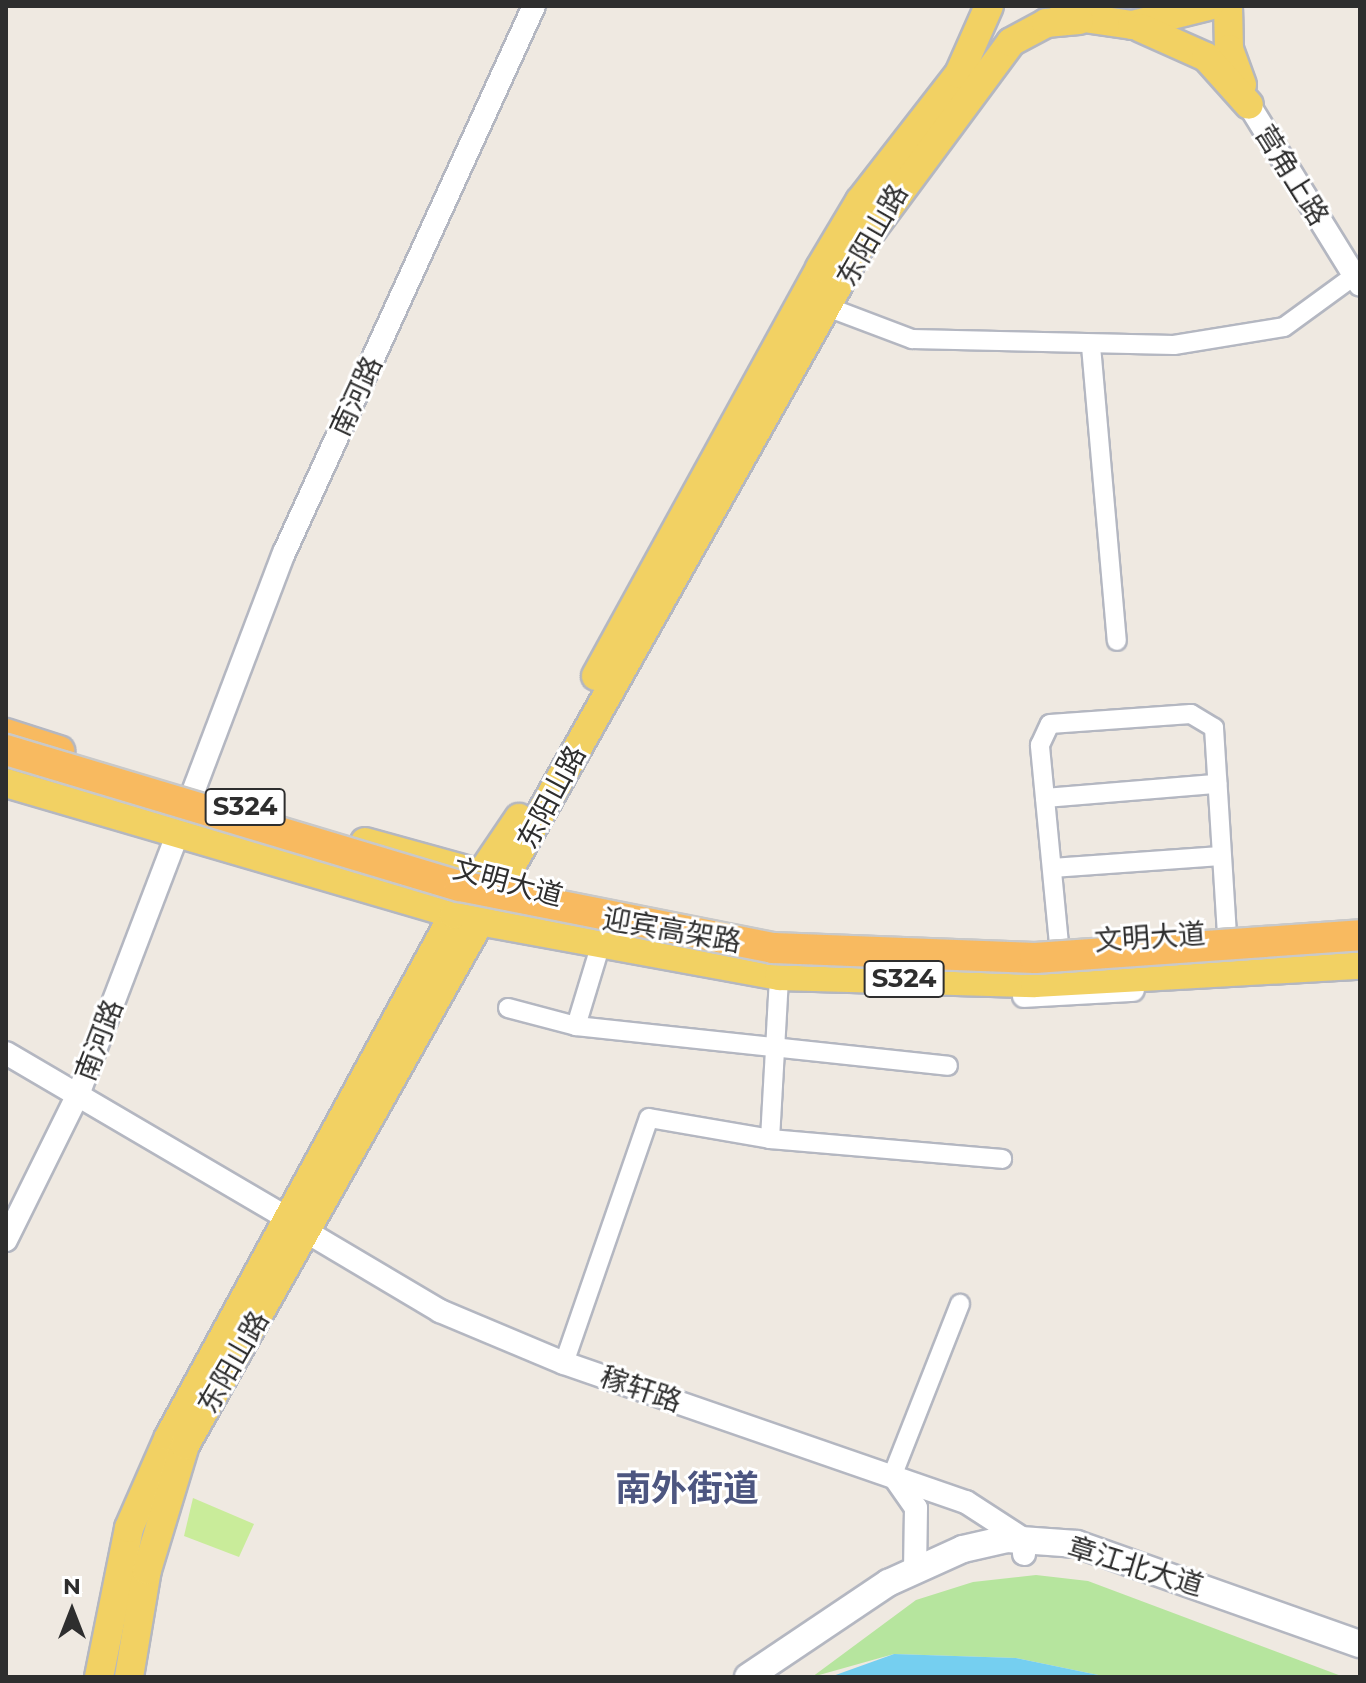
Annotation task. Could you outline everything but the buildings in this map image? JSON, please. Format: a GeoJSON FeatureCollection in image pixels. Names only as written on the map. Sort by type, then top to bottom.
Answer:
{"type":"FeatureCollection","features":[{"type":"Feature","properties":{"kind":"highway"},"geometry":{"type":"LineString","coordinates":[[6,735],[130,774]]}},
{"type":"Feature","properties":{"kind":"highway","name":"迎宾高架路"},"geometry":{"type":"LineString","coordinates":[[6,750],[460,886],[773,948],[1035,958],[1360,935]]}},
{"type":"Feature","properties":{"kind":"highway","name":"迎宾高架路"},"geometry":{"type":"LineString","coordinates":[[6,771],[457,902],[771,965],[1036,971],[1360,951]]}},
{"type":"Feature","properties":{"kind":"main road","name":"东阳山路"},"geometry":{"type":"LineString","coordinates":[[496,879],[820,268],[860,201],[959,74],[989,6]]}},
{"type":"Feature","properties":{"kind":"main road"},"geometry":{"type":"LineString","coordinates":[[1040,6],[1079,20],[1132,25],[1221,8],[1229,49],[1249,105]]}},
{"type":"Feature","properties":{"kind":"main road","name":"东阳山路"},"geometry":{"type":"LineString","coordinates":[[131,1665],[147,1570],[185,1445],[297,1225],[466,918],[496,879],[830,308],[884,209],[971,89],[1028,29],[1079,20]]}},
{"type":"Feature","properties":{"kind":"main road"},"geometry":{"type":"LineString","coordinates":[[1132,25],[1206,57],[1249,105]]}},
{"type":"Feature","properties":{"kind":"main road","name":"文明大道"},"geometry":{"type":"LineString","coordinates":[[130,774],[608,908],[777,937],[1059,944],[1360,922]]}},
{"type":"Feature","properties":{"kind":"main road","name":"文明大道"},"geometry":{"type":"LineString","coordinates":[[6,783],[466,918],[599,951],[779,981],[1035,983],[1360,965]]}},
{"type":"Feature","properties":{"kind":"main road","name":"东阳山路"},"geometry":{"type":"LineString","coordinates":[[101,1663],[129,1528],[169,1437],[297,1225]]}},
{"type":"Feature","properties":{"kind":"main road","name":"章江北大道"},"geometry":{"type":"LineString","coordinates":[[748,1677],[915,1569],[963,1549],[1077,1544],[1158,1569],[1360,1644]]}},
{"type":"Feature","properties":{"kind":"main road","name":"章江北大道"},"geometry":{"type":"LineString","coordinates":[[769,1677],[930,1574],[1024,1546],[1153,1583],[1360,1656]]}},
{"type":"Feature","properties":{"kind":"street","name":"南河路"},"geometry":{"type":"LineString","coordinates":[[193,792],[284,553],[534,6]]}},
{"type":"Feature","properties":{"kind":"street","name":"营角上路"},"geometry":{"type":"LineString","coordinates":[[1249,105],[1357,280]]}},
{"type":"Feature","properties":{"kind":"street"},"geometry":{"type":"LineString","coordinates":[[830,308],[912,339],[1091,346],[1174,345],[1284,327],[1357,280]]}},
{"type":"Feature","properties":{"kind":"street"},"geometry":{"type":"LineString","coordinates":[[1091,346],[1117,641]]}},
{"type":"Feature","properties":{"kind":"street"},"geometry":{"type":"LineString","coordinates":[[1059,944],[1040,745],[1050,724],[1203,716],[1214,728],[1227,932]]}},
{"type":"Feature","properties":{"kind":"street"},"geometry":{"type":"LineString","coordinates":[[1045,798],[1217,784]]}},
{"type":"Feature","properties":{"kind":"street","name":"南河路"},"geometry":{"type":"LineString","coordinates":[[6,1240],[79,1092],[177,835]]}},
{"type":"Feature","properties":{"kind":"street"},"geometry":{"type":"LineString","coordinates":[[1052,868],[1221,856]]}},
{"type":"Feature","properties":{"kind":"street"},"geometry":{"type":"LineString","coordinates":[[576,1026],[599,951]]}},
{"type":"Feature","properties":{"kind":"street"},"geometry":{"type":"LineString","coordinates":[[770,1139],[771,1051],[779,981],[1080,996],[1360,975]]}},
{"type":"Feature","properties":{"kind":"street"},"geometry":{"type":"LineString","coordinates":[[508,1008],[576,1026],[771,1051],[948,1066]]}},
{"type":"Feature","properties":{"kind":"street","name":"稼轩路"},"geometry":{"type":"LineString","coordinates":[[6,1053],[79,1092],[440,1311],[564,1363],[893,1474],[990,1514],[1024,1546]]}},
{"type":"Feature","properties":{"kind":"street"},"geometry":{"type":"LineString","coordinates":[[564,1363],[649,1118],[770,1139],[1002,1159]]}},
{"type":"Feature","properties":{"kind":"street"},"geometry":{"type":"LineString","coordinates":[[915,1569],[916,1508],[893,1474],[960,1304]]}},
{"type":"Feature","properties":{"kind":"green space"},"geometry":{"type":"Polygon","coordinates":[[[193,1498],[254,1524],[239,1557],[184,1536],[193,1498]]]}},
{"type":"Feature","properties":{"kind":"green space"},"geometry":{"type":"Polygon","coordinates":[[[1036,1575],[1088,1581],[1344,1677],[1108,1677],[1016,1658],[894,1654],[812,1677],[916,1600],[973,1582],[1036,1575]]]}},
{"type":"Feature","properties":{"kind":"water"},"geometry":{"type":"Polygon","coordinates":[[[894,1654],[1016,1658],[1108,1677],[830,1677],[894,1654]]]}},
{"type":"Feature","properties":{"kind":"district","name":"南外街道"},"geometry":{"type":"Point","coordinates":[687,1489]}}]}
